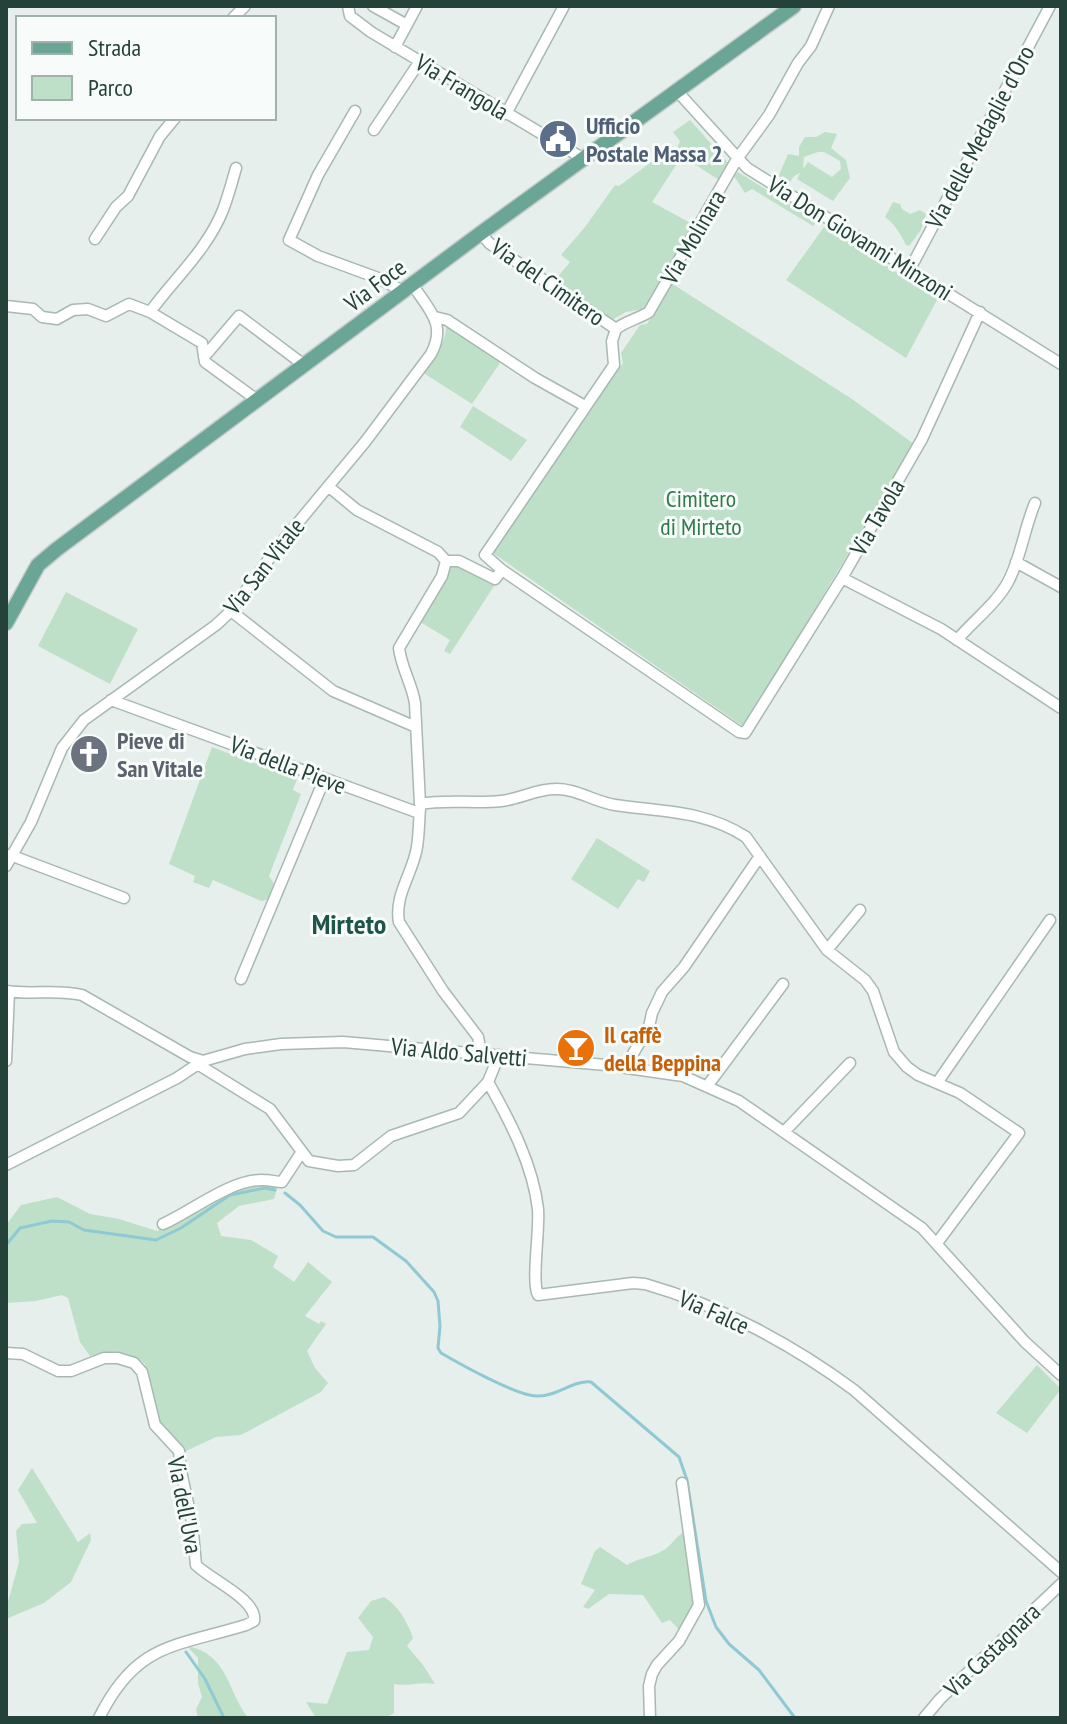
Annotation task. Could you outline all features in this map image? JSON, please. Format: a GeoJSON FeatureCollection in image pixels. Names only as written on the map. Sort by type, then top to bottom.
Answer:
{"type":"FeatureCollection","features":[{"type":"Feature","properties":{"kind":"main road","name":"Via Foce"},"geometry":{"type":"LineString","coordinates":[[6,623],[38,565],[57,549],[481,233],[794,6]]}},
{"type":"Feature","properties":{"kind":"street","name":"Via Frangola"},"geometry":{"type":"LineString","coordinates":[[348,6],[350,16],[356,22],[584,159]]}},
{"type":"Feature","properties":{"kind":"street"},"geometry":{"type":"LineString","coordinates":[[373,6],[407,25]]}},
{"type":"Feature","properties":{"kind":"street"},"geometry":{"type":"LineString","coordinates":[[395,47],[417,6]]}},
{"type":"Feature","properties":{"kind":"street"},"geometry":{"type":"LineString","coordinates":[[506,114],[564,6]]}},
{"type":"Feature","properties":{"kind":"street","name":"Via Molinara"},"geometry":{"type":"LineString","coordinates":[[616,329],[649,312],[737,159],[769,115],[811,46],[829,6]]}},
{"type":"Feature","properties":{"kind":"street","name":"Via delle Medaglie d'Oro"},"geometry":{"type":"LineString","coordinates":[[910,269],[1050,6]]}},
{"type":"Feature","properties":{"kind":"street"},"geometry":{"type":"LineString","coordinates":[[374,130],[420,61]]}},
{"type":"Feature","properties":{"kind":"street","name":"Via Don Giovanni Minzoni"},"geometry":{"type":"LineString","coordinates":[[677,91],[747,168],[1061,364]]}},
{"type":"Feature","properties":{"kind":"street"},"geometry":{"type":"LineString","coordinates":[[355,111],[318,175],[289,240],[318,256],[408,288],[435,317],[447,320],[535,378],[585,406]]}},
{"type":"Feature","properties":{"kind":"street"},"geometry":{"type":"LineString","coordinates":[[95,239],[116,207],[128,196],[160,136],[173,120]]}},
{"type":"Feature","properties":{"kind":"street"},"geometry":{"type":"LineString","coordinates":[[150,312],[209,236],[223,211],[236,168]]}},
{"type":"Feature","properties":{"kind":"street","name":"Via del Cimitero"},"geometry":{"type":"LineString","coordinates":[[481,233],[489,243],[616,329]]}},
{"type":"Feature","properties":{"kind":"street"},"geometry":{"type":"LineString","coordinates":[[6,306],[33,309],[42,317],[57,319],[73,310],[88,309],[106,316],[129,304],[150,312],[202,343],[205,362],[257,400]]}},
{"type":"Feature","properties":{"kind":"street","name":"Via Tavola"},"geometry":{"type":"LineString","coordinates":[[980,312],[922,439],[842,578],[957,640],[1061,708]]}},
{"type":"Feature","properties":{"kind":"street"},"geometry":{"type":"LineString","coordinates":[[204,357],[239,316],[304,365]]}},
{"type":"Feature","properties":{"kind":"street","name":"Via San Vitale"},"geometry":{"type":"LineString","coordinates":[[8,860],[31,822],[62,748],[84,720],[231,611],[431,354],[439,339],[435,317]]}},
{"type":"Feature","properties":{"kind":"street"},"geometry":{"type":"LineString","coordinates":[[616,329],[612,341],[614,365],[486,550],[488,560],[739,732],[745,733],[842,578]]}},
{"type":"Feature","properties":{"kind":"street"},"geometry":{"type":"LineString","coordinates":[[329,487],[357,510],[438,552],[446,561],[459,561],[495,579],[502,570]]}},
{"type":"Feature","properties":{"kind":"street"},"geometry":{"type":"LineString","coordinates":[[957,640],[1007,585],[1035,503]]}},
{"type":"Feature","properties":{"kind":"street"},"geometry":{"type":"LineString","coordinates":[[446,561],[442,576],[399,648],[413,688],[420,809],[417,848],[397,911],[399,922],[443,991],[478,1037],[481,1053]]}},
{"type":"Feature","properties":{"kind":"street"},"geometry":{"type":"LineString","coordinates":[[1016,562],[1061,587]]}},
{"type":"Feature","properties":{"kind":"street"},"geometry":{"type":"LineString","coordinates":[[231,611],[333,691],[416,727]]}},
{"type":"Feature","properties":{"kind":"street","name":"Via della Pieve"},"geometry":{"type":"LineString","coordinates":[[111,700],[324,780],[420,809]]}},
{"type":"Feature","properties":{"kind":"street"},"geometry":{"type":"LineString","coordinates":[[241,979],[324,780]]}},
{"type":"Feature","properties":{"kind":"street"},"geometry":{"type":"LineString","coordinates":[[420,809],[441,801],[491,802],[564,789],[614,805],[679,811],[731,827],[753,843],[827,950],[865,980],[873,991],[894,1052],[918,1075],[960,1093],[1019,1133],[937,1243]]}},
{"type":"Feature","properties":{"kind":"street"},"geometry":{"type":"LineString","coordinates":[[625,1067],[649,1027],[662,992],[684,967],[760,856]]}},
{"type":"Feature","properties":{"kind":"street"},"geometry":{"type":"LineString","coordinates":[[8,860],[124,898]]}},
{"type":"Feature","properties":{"kind":"street"},"geometry":{"type":"LineString","coordinates":[[827,950],[860,910]]}},
{"type":"Feature","properties":{"kind":"street"},"geometry":{"type":"LineString","coordinates":[[937,1083],[1050,920]]}},
{"type":"Feature","properties":{"kind":"street"},"geometry":{"type":"LineString","coordinates":[[708,1085],[783,984]]}},
{"type":"Feature","properties":{"kind":"street"},"geometry":{"type":"LineString","coordinates":[[6,1061],[8,992],[64,991],[82,995],[201,1063],[270,1109],[309,1161],[338,1166],[354,1165],[391,1136],[459,1113],[488,1082],[499,1055]]}},
{"type":"Feature","properties":{"kind":"street","name":"Via Aldo Salvetti"},"geometry":{"type":"LineString","coordinates":[[6,1165],[201,1063],[245,1049],[316,1042],[481,1053],[683,1076],[739,1101],[893,1206],[937,1243],[1034,1352],[1061,1375]]}},
{"type":"Feature","properties":{"kind":"street"},"geometry":{"type":"LineString","coordinates":[[784,1132],[850,1063]]}},
{"type":"Feature","properties":{"kind":"street","name":"Via Falce"},"geometry":{"type":"LineString","coordinates":[[488,1082],[512,1127],[532,1181],[539,1232],[535,1281],[538,1295],[645,1284],[735,1319],[807,1359],[854,1390],[1061,1572]]}},
{"type":"Feature","properties":{"kind":"street"},"geometry":{"type":"LineString","coordinates":[[163,1224],[215,1194],[249,1182],[282,1182],[301,1153]]}},
{"type":"Feature","properties":{"kind":"street","name":"Via dell'Uva"},"geometry":{"type":"LineString","coordinates":[[6,1353],[23,1354],[58,1371],[71,1371],[104,1358],[134,1363],[142,1372],[155,1425],[179,1451],[196,1565],[240,1597],[255,1614],[254,1621],[246,1625],[188,1639],[165,1647],[142,1661],[124,1677],[99,1718]]}},
{"type":"Feature","properties":{"kind":"street"},"geometry":{"type":"LineString","coordinates":[[650,1718],[649,1686],[652,1674],[679,1641],[699,1605],[682,1483]]}},
{"type":"Feature","properties":{"kind":"street","name":"Via Castagnara"},"geometry":{"type":"LineString","coordinates":[[924,1718],[1061,1584]]}},
{"type":"Feature","properties":{"kind":"green space"},"geometry":{"type":"Polygon","coordinates":[[[690,120],[730,165],[722,182],[682,156],[652,202],[696,226],[648,308],[626,312],[610,321],[556,279],[570,262],[561,255],[615,185],[619,186],[658,157],[672,160],[680,141],[673,132],[690,120]]]}},
{"type":"Feature","properties":{"kind":"green space"},"geometry":{"type":"Polygon","coordinates":[[[825,132],[837,134],[831,148],[846,160],[850,178],[833,201],[797,179],[800,173],[789,183],[781,180],[779,175],[788,154],[799,156],[799,147],[805,137],[816,137],[825,132]],[[824,152],[804,157],[803,169],[808,162],[832,177],[841,169],[840,161],[824,152]]]}},
{"type":"Feature","properties":{"kind":"green space"},"geometry":{"type":"Polygon","coordinates":[[[738,172],[817,221],[813,226],[752,189],[745,193],[734,176],[738,172]]]}},
{"type":"Feature","properties":{"kind":"green space"},"geometry":{"type":"Polygon","coordinates":[[[893,202],[900,204],[910,214],[920,210],[926,214],[921,230],[909,246],[885,217],[893,202]]]}},
{"type":"Feature","properties":{"kind":"green space"},"geometry":{"type":"Polygon","coordinates":[[[824,227],[938,298],[906,358],[786,280],[824,227]]]}},
{"type":"Feature","properties":{"kind":"green space","name":"Cimitero di Mirteto"},"geometry":{"type":"Polygon","coordinates":[[[671,283],[852,399],[914,444],[744,727],[493,553],[623,363],[621,353],[640,325],[647,324],[671,283]]]}},
{"type":"Feature","properties":{"kind":"green space"},"geometry":{"type":"Polygon","coordinates":[[[446,324],[502,360],[472,404],[422,372],[442,344],[446,324]]]}},
{"type":"Feature","properties":{"kind":"green space"},"geometry":{"type":"Polygon","coordinates":[[[473,406],[527,440],[511,461],[460,427],[473,406]]]}},
{"type":"Feature","properties":{"kind":"green space"},"geometry":{"type":"Polygon","coordinates":[[[457,564],[496,583],[450,654],[444,651],[450,640],[417,620],[448,569],[457,564]]]}},
{"type":"Feature","properties":{"kind":"green space"},"geometry":{"type":"Polygon","coordinates":[[[66,592],[138,629],[110,684],[38,646],[66,592]]]}},
{"type":"Feature","properties":{"kind":"green space"},"geometry":{"type":"Polygon","coordinates":[[[212,747],[297,779],[293,790],[301,794],[269,876],[275,885],[267,900],[261,901],[213,880],[209,888],[193,882],[195,876],[169,864],[212,747]]]}},
{"type":"Feature","properties":{"kind":"green space"},"geometry":{"type":"Polygon","coordinates":[[[597,838],[650,871],[644,882],[638,879],[618,909],[571,879],[597,838]]]}},
{"type":"Feature","properties":{"kind":"green space"},"geometry":{"type":"Polygon","coordinates":[[[248,1184],[278,1185],[274,1199],[239,1206],[217,1223],[221,1236],[251,1240],[278,1256],[273,1267],[294,1282],[308,1262],[332,1282],[305,1316],[319,1324],[321,1321],[326,1324],[307,1351],[315,1368],[328,1383],[321,1392],[241,1435],[216,1437],[184,1452],[161,1426],[145,1364],[119,1353],[90,1356],[80,1342],[68,1298],[62,1295],[6,1303],[6,1225],[21,1205],[57,1197],[90,1214],[157,1231],[223,1194],[248,1184]]]}},
{"type":"Feature","properties":{"kind":"green space"},"geometry":{"type":"Polygon","coordinates":[[[1037,1365],[1061,1389],[1027,1433],[996,1413],[1037,1365]]]}},
{"type":"Feature","properties":{"kind":"green space"},"geometry":{"type":"Polygon","coordinates":[[[32,1468],[78,1542],[90,1533],[91,1540],[71,1582],[44,1603],[6,1619],[19,1562],[16,1531],[22,1524],[37,1523],[18,1490],[32,1468]]]}},
{"type":"Feature","properties":{"kind":"green space"},"geometry":{"type":"Polygon","coordinates":[[[684,1532],[695,1606],[681,1632],[670,1620],[662,1623],[643,1595],[609,1594],[588,1609],[583,1607],[595,1590],[581,1584],[595,1551],[600,1547],[627,1565],[664,1550],[684,1532]]]}},
{"type":"Feature","properties":{"kind":"green space"},"geometry":{"type":"Polygon","coordinates":[[[384,1597],[405,1621],[413,1638],[407,1646],[435,1684],[394,1684],[394,1713],[389,1716],[316,1718],[306,1702],[327,1704],[347,1652],[369,1650],[373,1637],[358,1618],[371,1601],[384,1597]]]}},
{"type":"Feature","properties":{"kind":"green space"},"geometry":{"type":"Polygon","coordinates":[[[187,1646],[211,1656],[219,1664],[248,1718],[198,1718],[196,1709],[202,1697],[198,1683],[198,1658],[187,1646]]]}},
{"type":"Feature","properties":{"kind":"waterway"},"geometry":{"type":"LineString","coordinates":[[6,1245],[20,1228],[52,1221],[69,1222],[84,1230],[156,1240],[181,1228],[230,1195],[265,1188],[275,1190]]}},
{"type":"Feature","properties":{"kind":"waterway"},"geometry":{"type":"LineString","coordinates":[[285,1193],[323,1231],[336,1237],[373,1237],[406,1261],[434,1292],[438,1301],[438,1348],[441,1353],[489,1379],[528,1395],[544,1396],[578,1383],[591,1382],[679,1457],[687,1480],[706,1601],[716,1627],[729,1644],[759,1670],[795,1718]]}},
{"type":"Feature","properties":{"kind":"waterway"},"geometry":{"type":"LineString","coordinates":[[186,1652],[205,1679],[224,1718]]}},
{"type":"Feature","properties":{"kind":"place","name":"Ufficio Postale Massa 2"},"geometry":{"type":"Point","coordinates":[558,139]}},
{"type":"Feature","properties":{"kind":"place","name":"Pieve di San Vitale"},"geometry":{"type":"Point","coordinates":[89,754]}},
{"type":"Feature","properties":{"kind":"place","name":"Il caffè della Beppina"},"geometry":{"type":"Point","coordinates":[576,1048]}},
{"type":"Feature","properties":{"kind":"district","name":"Mirteto"},"geometry":{"type":"Point","coordinates":[349,923]}}]}
